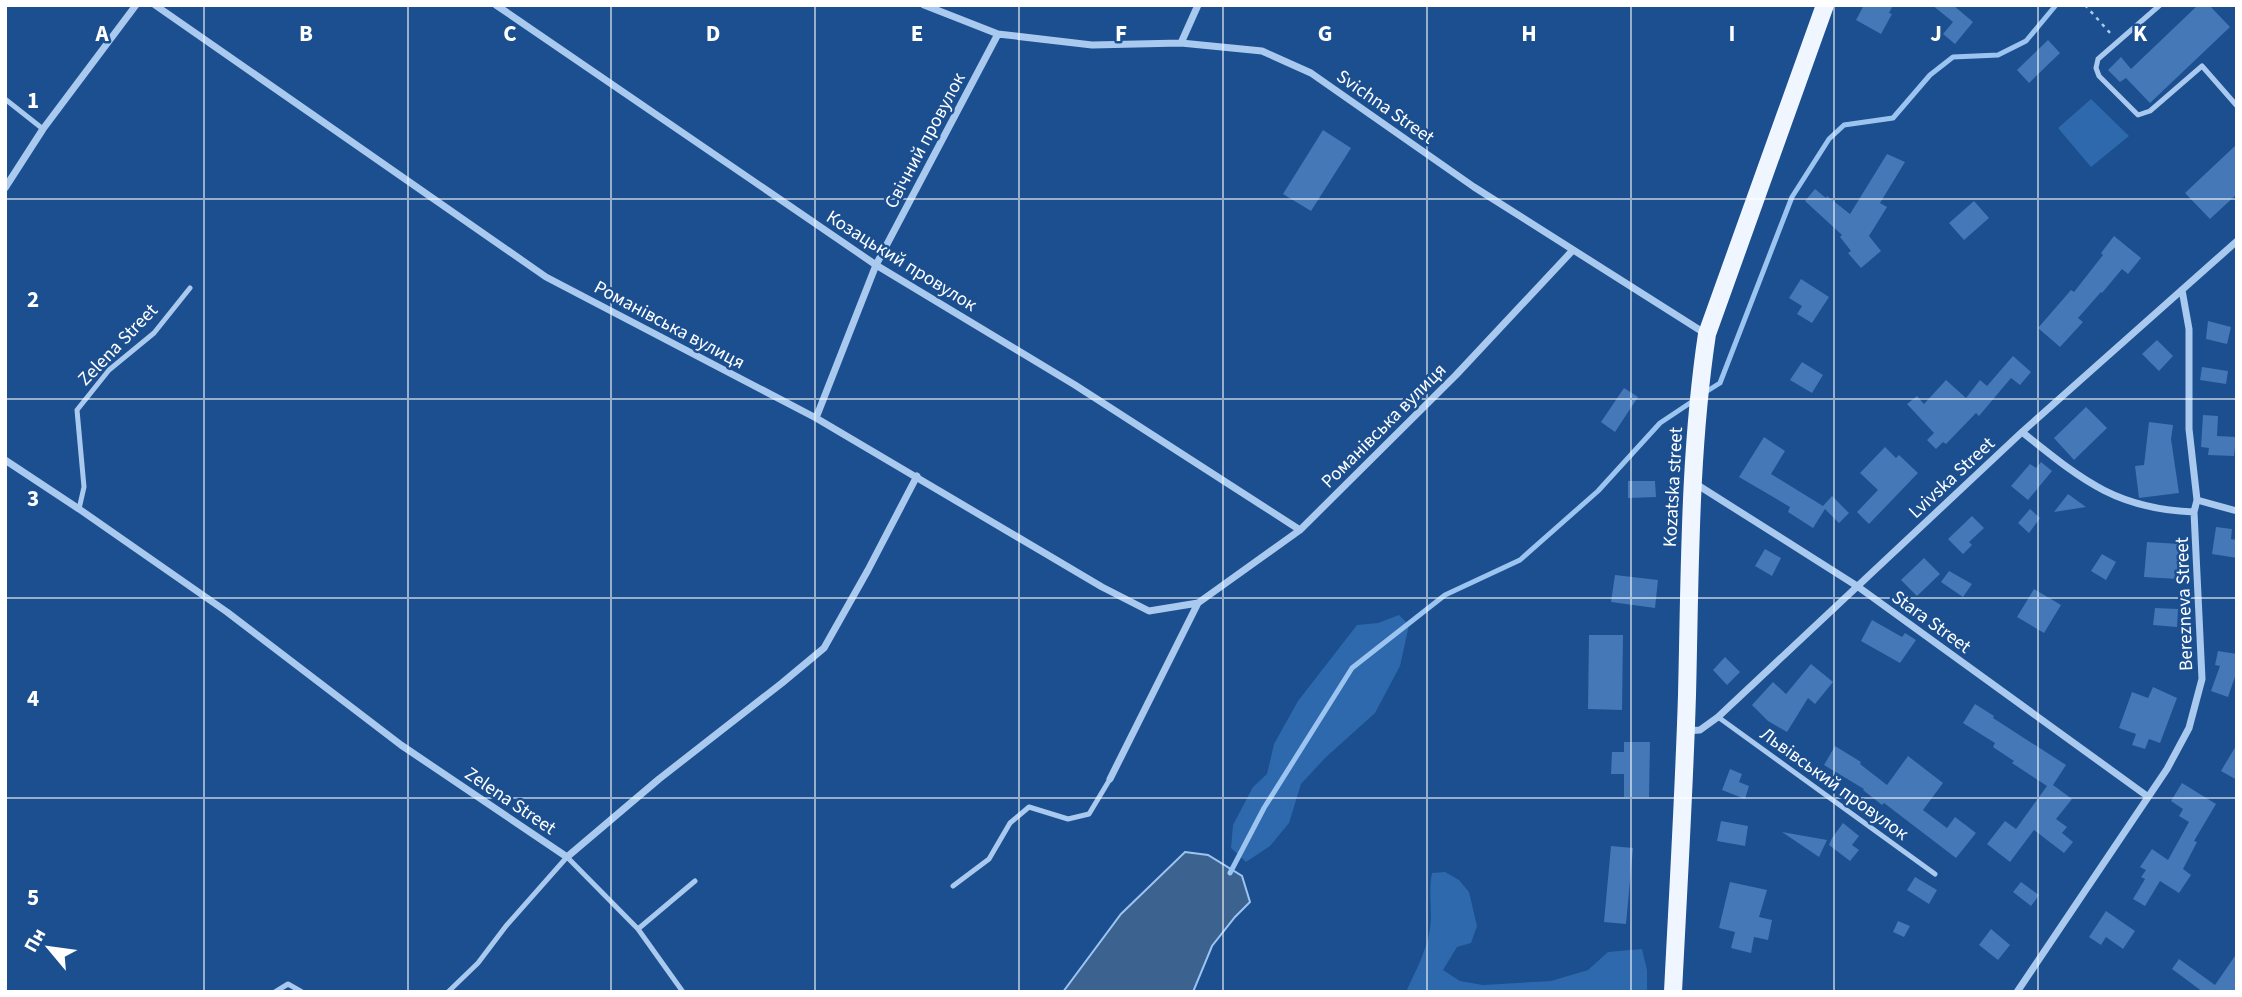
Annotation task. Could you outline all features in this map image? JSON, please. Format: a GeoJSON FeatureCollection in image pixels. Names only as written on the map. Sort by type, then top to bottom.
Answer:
{"type":"FeatureCollection","features":[{"type":"Feature","properties":{"kind":"main road","name":"Kozatska street"},"geometry":{"type":"LineString","coordinates":[[1672,992],[1686,731],[1692,482],[1698,391],[1707,334],[1821,7]]}},
{"type":"Feature","properties":{"kind":"street"},"geometry":{"type":"LineString","coordinates":[[5,188],[43,129],[136,5]]}},
{"type":"Feature","properties":{"kind":"street","name":"Романівська вулиця"},"geometry":{"type":"LineString","coordinates":[[155,5],[546,277],[816,418],[1102,587],[1149,611],[1198,603],[1300,530],[1456,375],[1573,250]]}},
{"type":"Feature","properties":{"kind":"street","name":"Козацький провулок"},"geometry":{"type":"LineString","coordinates":[[496,5],[876,265],[1075,385],[1300,530]]}},
{"type":"Feature","properties":{"kind":"street","name":"Svichna Street"},"geometry":{"type":"LineString","coordinates":[[924,5],[998,34],[1092,45],[1181,43],[1262,51],[1311,73],[1474,187],[1707,334]]}},
{"type":"Feature","properties":{"kind":"street"},"geometry":{"type":"LineString","coordinates":[[1181,43],[1198,5]]}},
{"type":"Feature","properties":{"kind":"street","name":"Свічний провулок"},"geometry":{"type":"LineString","coordinates":[[816,418],[876,265],[998,34]]}},
{"type":"Feature","properties":{"kind":"street","name":"Lvivska Street"},"geometry":{"type":"LineString","coordinates":[[1686,731],[1700,730],[1718,717],[2022,432],[2237,241]]}},
{"type":"Feature","properties":{"kind":"street","name":"Berezneva Street"},"geometry":{"type":"LineString","coordinates":[[2017,992],[2167,769],[2189,728],[2202,679],[2194,512],[2197,500],[2189,429],[2189,329],[2182,290]]}},
{"type":"Feature","properties":{"kind":"street"},"geometry":{"type":"LineString","coordinates":[[2022,432],[2073,472],[2115,497],[2145,506],[2194,512]]}},
{"type":"Feature","properties":{"kind":"street","name":"Zelena Street"},"geometry":{"type":"LineString","coordinates":[[5,460],[227,612],[401,745],[567,857],[659,779],[824,648],[917,476]]}},
{"type":"Feature","properties":{"kind":"street","name":"Stara Street"},"geometry":{"type":"LineString","coordinates":[[1692,482],[1857,586],[2147,796]]}},
{"type":"Feature","properties":{"kind":"street"},"geometry":{"type":"LineString","coordinates":[[2197,500],[2237,511]]}},
{"type":"Feature","properties":{"kind":"street","name":"Романівська вулиця"},"geometry":{"type":"LineString","coordinates":[[1110,779],[1198,603]]}},
{"type":"Feature","properties":{"kind":"lane"},"geometry":{"type":"LineString","coordinates":[[2160,5],[2098,59],[2096,68],[2099,76],[2138,115],[2150,111],[2202,66],[2237,106]]}},
{"type":"Feature","properties":{"kind":"lane"},"geometry":{"type":"LineString","coordinates":[[5,99],[43,129]]}},
{"type":"Feature","properties":{"kind":"lane","name":"Zelena Street"},"geometry":{"type":"LineString","coordinates":[[79,509],[84,487],[76,410],[109,370],[154,334],[190,288]]}},
{"type":"Feature","properties":{"kind":"lane","name":"Львівський провулок"},"geometry":{"type":"LineString","coordinates":[[1718,717],[1935,874]]}},
{"type":"Feature","properties":{"kind":"lane"},"geometry":{"type":"LineString","coordinates":[[953,886],[989,859],[1010,823],[1029,807],[1068,819],[1089,814],[1110,779]]}},
{"type":"Feature","properties":{"kind":"lane"},"geometry":{"type":"LineString","coordinates":[[448,992],[478,963],[506,926],[567,857],[638,929],[683,992]]}},
{"type":"Feature","properties":{"kind":"lane"},"geometry":{"type":"LineString","coordinates":[[638,929],[695,881]]}},
{"type":"Feature","properties":{"kind":"lane"},"geometry":{"type":"LineString","coordinates":[[275,992],[288,984],[302,992]]}},
{"type":"Feature","properties":{"kind":"path"},"geometry":{"type":"LineString","coordinates":[[2085,5],[2119,42]]}},
{"type":"Feature","properties":{"kind":"shaded area"},"geometry":{"type":"Polygon","coordinates":[[[2091,99],[2129,136],[2091,167],[2058,128],[2091,99]]]}},
{"type":"Feature","properties":{"kind":"shaded area"},"geometry":{"type":"Polygon","coordinates":[[[1399,615],[1409,625],[1400,666],[1375,713],[1325,758],[1301,784],[1289,823],[1270,846],[1246,862],[1231,848],[1233,825],[1253,787],[1267,774],[1274,744],[1298,701],[1357,625],[1378,623],[1399,615]]]}},
{"type":"Feature","properties":{"kind":"shaded area"},"geometry":{"type":"Polygon","coordinates":[[[1185,852],[1208,855],[1242,876],[1250,902],[1212,946],[1193,992],[1063,992],[1121,914],[1185,852]]]}},
{"type":"Feature","properties":{"kind":"shaded area"},"geometry":{"type":"Polygon","coordinates":[[[1445,872],[1459,880],[1469,892],[1477,926],[1471,943],[1457,947],[1443,970],[1460,981],[1483,985],[1551,981],[1588,970],[1608,952],[1642,949],[1647,970],[1647,992],[1406,992],[1428,938],[1432,873],[1445,872]]]}},
{"type":"Feature","properties":{"kind":"building"},"geometry":{"type":"Polygon","coordinates":[[[1864,5],[1893,5],[1889,13],[1892,14],[1881,34],[1856,20],[1864,5]]]}},
{"type":"Feature","properties":{"kind":"building"},"geometry":{"type":"Polygon","coordinates":[[[1932,5],[1953,5],[1973,22],[1955,44],[1943,34],[1953,22],[1932,5]]]}},
{"type":"Feature","properties":{"kind":"building"},"geometry":{"type":"Polygon","coordinates":[[[2198,5],[2209,5],[2230,27],[2150,103],[2126,78],[2120,82],[2108,70],[2121,57],[2131,69],[2198,5]]]}},
{"type":"Feature","properties":{"kind":"building"},"geometry":{"type":"Polygon","coordinates":[[[2048,40],[2060,53],[2029,83],[2017,70],[2048,40]]]}},
{"type":"Feature","properties":{"kind":"building"},"geometry":{"type":"Polygon","coordinates":[[[1323,130],[1351,148],[1311,211],[1283,194],[1323,130]]]}},
{"type":"Feature","properties":{"kind":"building"},"geometry":{"type":"Polygon","coordinates":[[[2237,144],[2237,194],[2210,219],[2185,193],[2237,144]]]}},
{"type":"Feature","properties":{"kind":"building"},"geometry":{"type":"Polygon","coordinates":[[[1887,154],[1905,162],[1880,203],[1887,207],[1869,236],[1881,251],[1861,268],[1848,253],[1851,251],[1840,237],[1842,235],[1805,201],[1815,189],[1850,214],[1887,154]]]}},
{"type":"Feature","properties":{"kind":"building"},"geometry":{"type":"Polygon","coordinates":[[[1974,201],[1989,218],[1964,240],[1949,223],[1974,201]]]}},
{"type":"Feature","properties":{"kind":"building"},"geometry":{"type":"Polygon","coordinates":[[[2114,236],[2141,258],[2128,274],[2122,269],[2101,292],[2078,318],[2083,322],[2060,347],[2038,328],[2071,290],[2074,292],[2114,236]]]}},
{"type":"Feature","properties":{"kind":"building"},"geometry":{"type":"Polygon","coordinates":[[[1801,279],[1829,297],[1812,323],[1797,314],[1802,306],[1789,298],[1801,279]]]}},
{"type":"Feature","properties":{"kind":"building"},"geometry":{"type":"Polygon","coordinates":[[[2208,321],[2231,327],[2227,344],[2206,339],[2208,321]]]}},
{"type":"Feature","properties":{"kind":"building"},"geometry":{"type":"Polygon","coordinates":[[[2157,340],[2173,356],[2159,371],[2142,354],[2157,340]]]}},
{"type":"Feature","properties":{"kind":"building"},"geometry":{"type":"Polygon","coordinates":[[[2013,356],[2031,372],[2020,385],[2011,378],[1979,416],[1976,413],[1946,444],[1943,442],[1936,449],[1927,440],[1934,433],[1907,404],[1917,396],[1924,404],[1946,380],[1966,398],[1980,380],[1987,386],[2013,356]]]}},
{"type":"Feature","properties":{"kind":"building"},"geometry":{"type":"Polygon","coordinates":[[[1802,362],[1823,375],[1812,393],[1790,380],[1802,362]]]}},
{"type":"Feature","properties":{"kind":"building"},"geometry":{"type":"Polygon","coordinates":[[[2202,367],[2228,371],[2226,384],[2200,380],[2202,367]]]}},
{"type":"Feature","properties":{"kind":"building"},"geometry":{"type":"Polygon","coordinates":[[[1624,388],[1638,397],[1615,432],[1601,422],[1624,388]]]}},
{"type":"Feature","properties":{"kind":"building"},"geometry":{"type":"Polygon","coordinates":[[[2086,407],[2107,428],[2074,460],[2054,438],[2086,407]]]}},
{"type":"Feature","properties":{"kind":"building"},"geometry":{"type":"Polygon","coordinates":[[[2203,415],[2218,416],[2217,436],[2236,437],[2234,456],[2208,455],[2209,448],[2201,447],[2203,415]]]}},
{"type":"Feature","properties":{"kind":"building"},"geometry":{"type":"Polygon","coordinates":[[[2149,422],[2173,425],[2171,439],[2179,493],[2139,498],[2135,466],[2144,465],[2149,422]]]}},
{"type":"Feature","properties":{"kind":"building"},"geometry":{"type":"Polygon","coordinates":[[[1764,437],[1785,451],[1771,474],[1823,506],[1832,496],[1849,513],[1839,523],[1825,509],[1813,528],[1788,512],[1790,507],[1739,477],[1764,437]]]}},
{"type":"Feature","properties":{"kind":"building"},"geometry":{"type":"Polygon","coordinates":[[[1885,447],[1896,458],[1899,455],[1918,473],[1869,524],[1857,512],[1878,490],[1860,473],[1885,447]]]}},
{"type":"Feature","properties":{"kind":"building"},"geometry":{"type":"Polygon","coordinates":[[[2041,462],[2052,471],[2028,500],[2011,486],[2030,464],[2036,468],[2041,462]]]}},
{"type":"Feature","properties":{"kind":"building"},"geometry":{"type":"Polygon","coordinates":[[[1628,481],[1655,481],[1656,497],[1628,498],[1628,481]]]}},
{"type":"Feature","properties":{"kind":"building"},"geometry":{"type":"Polygon","coordinates":[[[2068,494],[2086,507],[2054,512],[2068,494]]]}},
{"type":"Feature","properties":{"kind":"building"},"geometry":{"type":"Polygon","coordinates":[[[2030,509],[2040,518],[2029,533],[2018,523],[2030,509]]]}},
{"type":"Feature","properties":{"kind":"building"},"geometry":{"type":"Polygon","coordinates":[[[1972,516],[1984,528],[1969,542],[1972,545],[1963,554],[1948,539],[1972,516]]]}},
{"type":"Feature","properties":{"kind":"building"},"geometry":{"type":"Polygon","coordinates":[[[2216,527],[2232,529],[2231,539],[2237,540],[2237,558],[2212,554],[2216,527]]]}},
{"type":"Feature","properties":{"kind":"building"},"geometry":{"type":"Polygon","coordinates":[[[2147,542],[2180,544],[2178,579],[2144,577],[2147,542]]]}},
{"type":"Feature","properties":{"kind":"building"},"geometry":{"type":"Polygon","coordinates":[[[1765,549],[1781,558],[1772,576],[1755,566],[1765,549]]]}},
{"type":"Feature","properties":{"kind":"building"},"geometry":{"type":"Polygon","coordinates":[[[2102,554],[2116,562],[2106,580],[2091,571],[2102,554]]]}},
{"type":"Feature","properties":{"kind":"building"},"geometry":{"type":"Polygon","coordinates":[[[1924,558],[1940,574],[1917,596],[1901,580],[1924,558]]]}},
{"type":"Feature","properties":{"kind":"building"},"geometry":{"type":"Polygon","coordinates":[[[1949,571],[1972,584],[1963,597],[1941,582],[1949,571]]]}},
{"type":"Feature","properties":{"kind":"building"},"geometry":{"type":"Polygon","coordinates":[[[1615,575],[1658,580],[1655,608],[1611,602],[1615,575]]]}},
{"type":"Feature","properties":{"kind":"building"},"geometry":{"type":"Polygon","coordinates":[[[2034,589],[2061,605],[2044,633],[2017,617],[2034,589]]]}},
{"type":"Feature","properties":{"kind":"building"},"geometry":{"type":"Polygon","coordinates":[[[2155,608],[2178,609],[2177,627],[2153,625],[2155,608]]]}},
{"type":"Feature","properties":{"kind":"building"},"geometry":{"type":"Polygon","coordinates":[[[1872,620],[1902,637],[1905,633],[1916,640],[1900,663],[1861,641],[1872,620]]]}},
{"type":"Feature","properties":{"kind":"building"},"geometry":{"type":"Polygon","coordinates":[[[1589,635],[1623,635],[1622,710],[1588,709],[1589,635]]]}},
{"type":"Feature","properties":{"kind":"building"},"geometry":{"type":"Polygon","coordinates":[[[2218,651],[2237,654],[2237,671],[2228,697],[2211,691],[2220,666],[2215,665],[2218,651]]]}},
{"type":"Feature","properties":{"kind":"building"},"geometry":{"type":"Polygon","coordinates":[[[1725,657],[1740,672],[1727,685],[1713,670],[1725,657]]]}},
{"type":"Feature","properties":{"kind":"building"},"geometry":{"type":"Polygon","coordinates":[[[1811,664],[1833,682],[1815,704],[1808,698],[1787,732],[1768,721],[1752,705],[1773,682],[1786,694],[1811,664]]]}},
{"type":"Feature","properties":{"kind":"building"},"geometry":{"type":"Polygon","coordinates":[[[2153,687],[2177,698],[2160,743],[2149,739],[2145,749],[2132,745],[2136,734],[2119,728],[2132,692],[2148,698],[2153,687]]]}},
{"type":"Feature","properties":{"kind":"building"},"geometry":{"type":"Polygon","coordinates":[[[1975,704],[2066,765],[2053,785],[2072,799],[2056,819],[2067,827],[2062,833],[2073,842],[2064,853],[2034,830],[2010,862],[1987,844],[2005,821],[2016,829],[2047,786],[2012,763],[2014,761],[1993,747],[1995,743],[1963,723],[1975,704]]]}},
{"type":"Feature","properties":{"kind":"building"},"geometry":{"type":"Polygon","coordinates":[[[1624,742],[1650,742],[1649,797],[1624,797],[1624,774],[1611,774],[1612,752],[1624,752],[1624,742]]]}},
{"type":"Feature","properties":{"kind":"building"},"geometry":{"type":"Polygon","coordinates":[[[2237,744],[2237,780],[2221,771],[2237,744]]]}},
{"type":"Feature","properties":{"kind":"building"},"geometry":{"type":"Polygon","coordinates":[[[1835,746],[1861,762],[1860,764],[1887,785],[1908,756],[1943,783],[1923,810],[1947,828],[1955,817],[1976,833],[1956,858],[1884,803],[1882,805],[1864,789],[1824,765],[1835,746]]]}},
{"type":"Feature","properties":{"kind":"building"},"geometry":{"type":"Polygon","coordinates":[[[1730,769],[1742,774],[1739,782],[1749,786],[1745,799],[1722,790],[1730,769]]]}},
{"type":"Feature","properties":{"kind":"building"},"geometry":{"type":"Polygon","coordinates":[[[2182,783],[2216,804],[2194,841],[2197,842],[2183,869],[2191,875],[2179,893],[2160,881],[2145,906],[2133,899],[2145,879],[2141,877],[2146,870],[2140,867],[2152,849],[2168,860],[2189,822],[2179,816],[2183,809],[2171,801],[2182,783]]]}},
{"type":"Feature","properties":{"kind":"building"},"geometry":{"type":"Polygon","coordinates":[[[1721,821],[1748,826],[1745,846],[1717,841],[1721,821]]]}},
{"type":"Feature","properties":{"kind":"building"},"geometry":{"type":"Polygon","coordinates":[[[1843,823],[1859,836],[1852,845],[1859,850],[1850,861],[1829,845],[1843,823]]]}},
{"type":"Feature","properties":{"kind":"building"},"geometry":{"type":"Polygon","coordinates":[[[1782,832],[1827,840],[1819,857],[1782,832]]]}},
{"type":"Feature","properties":{"kind":"building"},"geometry":{"type":"Polygon","coordinates":[[[1611,846],[1633,848],[1626,924],[1604,922],[1611,846]]]}},
{"type":"Feature","properties":{"kind":"building"},"geometry":{"type":"Polygon","coordinates":[[[1915,877],[1937,890],[1929,904],[1907,890],[1915,877]]]}},
{"type":"Feature","properties":{"kind":"building"},"geometry":{"type":"Polygon","coordinates":[[[1730,882],[1767,890],[1759,917],[1772,920],[1768,940],[1754,937],[1751,953],[1731,948],[1735,932],[1719,928],[1730,882]]]}},
{"type":"Feature","properties":{"kind":"building"},"geometry":{"type":"Polygon","coordinates":[[[2021,882],[2039,895],[2031,906],[2013,892],[2021,882]]]}},
{"type":"Feature","properties":{"kind":"building"},"geometry":{"type":"Polygon","coordinates":[[[2106,911],[2135,931],[2123,949],[2106,937],[2101,945],[2089,937],[2106,911]]]}},
{"type":"Feature","properties":{"kind":"building"},"geometry":{"type":"Polygon","coordinates":[[[1898,921],[1910,926],[1904,937],[1893,932],[1898,921]]]}},
{"type":"Feature","properties":{"kind":"building"},"geometry":{"type":"Polygon","coordinates":[[[1991,929],[2010,945],[1998,960],[1979,945],[1991,929]]]}},
{"type":"Feature","properties":{"kind":"building"},"geometry":{"type":"Polygon","coordinates":[[[2237,953],[2237,992],[2203,992],[2172,969],[2179,959],[2215,985],[2237,953]]]}},
{"type":"Feature","properties":{"kind":"waterway"},"geometry":{"type":"LineString","coordinates":[[1704,393],[1720,383],[1792,197],[1829,139],[1844,125],[1893,118],[1930,75],[1953,57],[1998,55],[2026,41],[2056,5]]}},
{"type":"Feature","properties":{"kind":"waterway"},"geometry":{"type":"LineString","coordinates":[[1230,873],[1264,808],[1352,668],[1445,595],[1520,560],[1598,491],[1660,423],[1693,401]]}}]}
